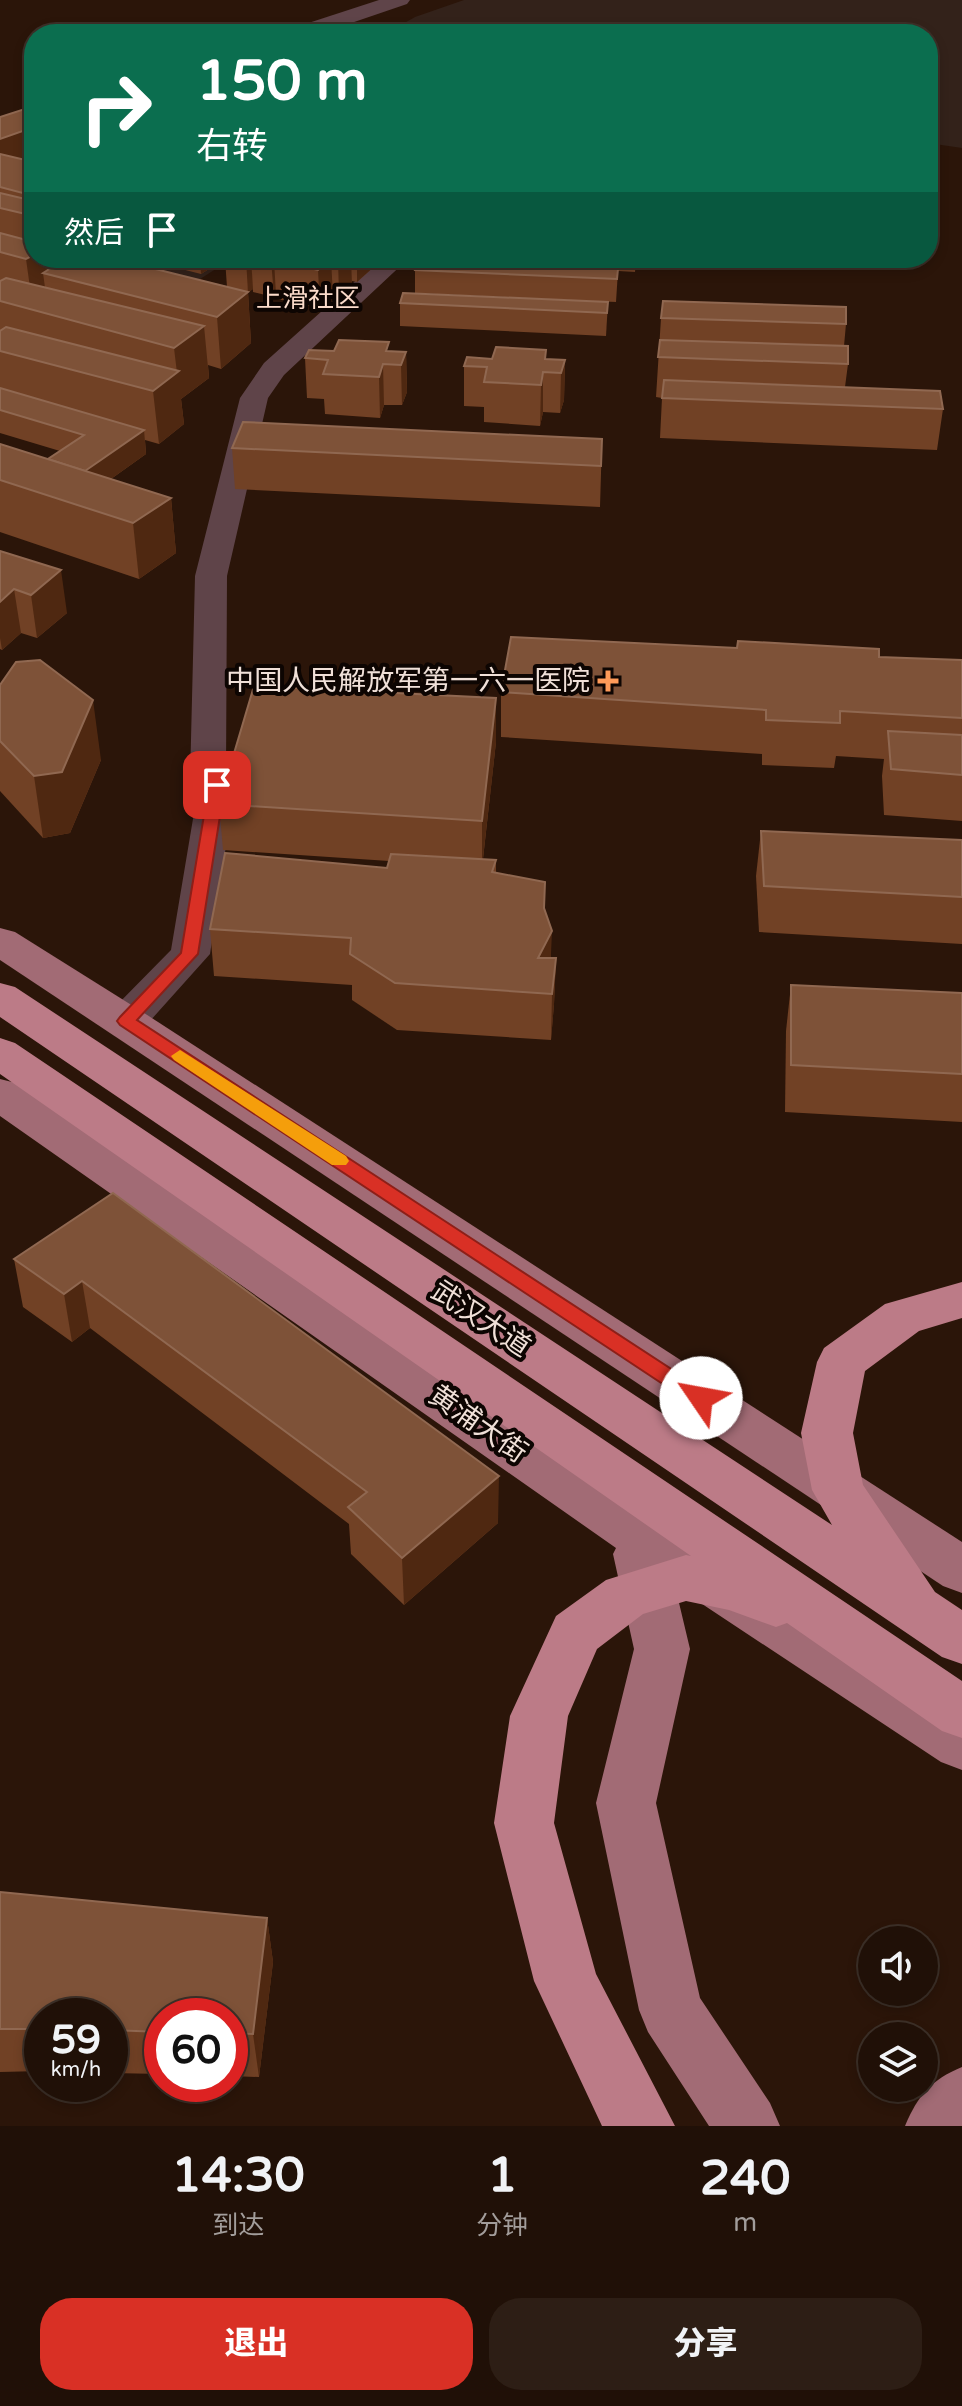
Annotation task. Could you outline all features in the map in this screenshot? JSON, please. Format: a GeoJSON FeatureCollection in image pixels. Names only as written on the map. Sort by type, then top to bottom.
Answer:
{"type":"FeatureCollection","features":[{"type":"Feature","properties":{"kind":"highway","name":"武汉大道"},"geometry":{"type":"LineString","coordinates":[[0,997],[941,1626]]}},
{"type":"Feature","properties":{"kind":"highway","name":"武汉大道"},"geometry":{"type":"LineString","coordinates":[[0,1053],[962,1713]]}},
{"type":"Feature","properties":{"kind":"highway"},"geometry":{"type":"LineString","coordinates":[[941,1626],[838,1490],[827,1433],[842,1362],[902,1317],[962,1300]]}},
{"type":"Feature","properties":{"kind":"highway"},"geometry":{"type":"LineString","coordinates":[[642,2126],[629,2110],[566,1981],[524,1823],[539,1716],[576,1633],[625,1596],[686,1578],[734,1588],[834,1625]]}},
{"type":"Feature","properties":{"kind":"main road"},"geometry":{"type":"LineString","coordinates":[[0,941],[962,1570]]}},
{"type":"Feature","properties":{"kind":"main road","name":"黄浦大街"},"geometry":{"type":"LineString","coordinates":[[0,1094],[635,1532],[962,1744]]}},
{"type":"Feature","properties":{"kind":"main road"},"geometry":{"type":"LineString","coordinates":[[635,1532],[662,1649],[626,1803],[671,2010],[747,2126]]}},
{"type":"Feature","properties":{"kind":"main road"},"geometry":{"type":"LineString","coordinates":[[938,2126],[962,2100]]}},
{"type":"Feature","properties":{"kind":"street"},"geometry":{"type":"LineString","coordinates":[[321,24],[366,4],[400,0]]}},
{"type":"Feature","properties":{"kind":"street"},"geometry":{"type":"LineString","coordinates":[[341,24],[413,0]]}},
{"type":"Feature","properties":{"kind":"street"},"geometry":{"type":"LineString","coordinates":[[126,1021],[190,954],[217,785],[208,780],[211,576],[254,398],[274,369],[385,268]]}},
{"type":"Feature","properties":{"kind":"shaded area"},"geometry":{"type":"Polygon","coordinates":[[[464,0],[962,0],[962,148],[938,144],[938,24],[403,24],[464,0]]]}},
{"type":"Feature","properties":{"kind":"shaded area"},"geometry":{"type":"Polygon","coordinates":[[[147,268],[217,268],[197,281],[147,268]]]}},
{"type":"Feature","properties":{"kind":"building"},"geometry":{"type":"Polygon","coordinates":[[[24,109],[24,131],[0,139],[0,117],[24,109]]]}},
{"type":"Feature","properties":{"kind":"building"},"geometry":{"type":"Polygon","coordinates":[[[0,154],[24,160],[24,193],[0,187],[0,154]]]}},
{"type":"Feature","properties":{"kind":"building"},"geometry":{"type":"Polygon","coordinates":[[[0,193],[24,199],[24,214],[0,208],[0,193]]]}},
{"type":"Feature","properties":{"kind":"building"},"geometry":{"type":"Polygon","coordinates":[[[0,233],[24,239],[24,258],[0,252],[0,233]]]}},
{"type":"Feature","properties":{"kind":"building"},"geometry":{"type":"Polygon","coordinates":[[[51,268],[151,268],[248,292],[217,317],[43,273],[51,268]]]}},
{"type":"Feature","properties":{"kind":"building"},"geometry":{"type":"Polygon","coordinates":[[[416,268],[618,269],[617,279],[416,268]]]}},
{"type":"Feature","properties":{"kind":"building"},"geometry":{"type":"Polygon","coordinates":[[[6,278],[204,326],[174,348],[0,301],[0,281],[6,278]]]}},
{"type":"Feature","properties":{"kind":"building"},"geometry":{"type":"Polygon","coordinates":[[[403,293],[608,302],[607,313],[400,303],[403,293]]]}},
{"type":"Feature","properties":{"kind":"building"},"geometry":{"type":"Polygon","coordinates":[[[663,301],[846,307],[846,324],[661,318],[663,301]]]}},
{"type":"Feature","properties":{"kind":"building"},"geometry":{"type":"Polygon","coordinates":[[[6,327],[179,371],[153,391],[0,351],[0,331],[6,327]]]}},
{"type":"Feature","properties":{"kind":"building"},"geometry":{"type":"Polygon","coordinates":[[[339,340],[389,342],[386,351],[406,352],[401,365],[383,364],[379,377],[323,374],[328,360],[305,358],[309,350],[334,351],[339,340]]]}},
{"type":"Feature","properties":{"kind":"building"},"geometry":{"type":"Polygon","coordinates":[[[660,340],[848,346],[848,364],[658,357],[660,340]]]}},
{"type":"Feature","properties":{"kind":"building"},"geometry":{"type":"Polygon","coordinates":[[[496,347],[546,350],[545,359],[565,360],[561,373],[543,372],[541,385],[484,382],[487,367],[464,366],[467,357],[492,359],[496,347]]]}},
{"type":"Feature","properties":{"kind":"building"},"geometry":{"type":"Polygon","coordinates":[[[664,380],[940,391],[943,409],[662,398],[664,380]]]}},
{"type":"Feature","properties":{"kind":"building"},"geometry":{"type":"Polygon","coordinates":[[[0,388],[144,430],[85,471],[48,459],[84,435],[0,410],[0,388]]]}},
{"type":"Feature","properties":{"kind":"building"},"geometry":{"type":"Polygon","coordinates":[[[243,422],[602,439],[601,466],[232,448],[243,422]]]}},
{"type":"Feature","properties":{"kind":"building"},"geometry":{"type":"Polygon","coordinates":[[[0,444],[171,498],[133,523],[0,480],[0,444]]]}},
{"type":"Feature","properties":{"kind":"building"},"geometry":{"type":"Polygon","coordinates":[[[0,551],[61,570],[31,595],[14,589],[0,602],[0,551]]]}},
{"type":"Feature","properties":{"kind":"building"},"geometry":{"type":"Polygon","coordinates":[[[511,637],[737,648],[738,641],[879,649],[879,657],[962,660],[962,718],[840,711],[840,723],[766,720],[766,710],[501,692],[511,637]]]}},
{"type":"Feature","properties":{"kind":"building"},"geometry":{"type":"Polygon","coordinates":[[[40,660],[93,700],[62,772],[34,776],[0,741],[0,685],[16,662],[40,660]]]}},
{"type":"Feature","properties":{"kind":"building"},"geometry":{"type":"Polygon","coordinates":[[[254,686],[496,698],[482,821],[219,804],[254,686]]]}},
{"type":"Feature","properties":{"kind":"building"},"geometry":{"type":"Polygon","coordinates":[[[888,731],[962,735],[962,775],[891,769],[888,731]]]}},
{"type":"Feature","properties":{"kind":"building"},"geometry":{"type":"Polygon","coordinates":[[[761,831],[962,840],[962,897],[764,886],[761,831]]]}},
{"type":"Feature","properties":{"kind":"building"},"geometry":{"type":"Polygon","coordinates":[[[225,853],[387,868],[391,854],[496,860],[492,872],[545,882],[544,908],[552,931],[538,958],[556,958],[552,994],[395,983],[350,954],[351,938],[210,929],[225,853]]]}},
{"type":"Feature","properties":{"kind":"building"},"geometry":{"type":"Polygon","coordinates":[[[791,985],[962,993],[962,1074],[791,1065],[791,985]]]}},
{"type":"Feature","properties":{"kind":"building"},"geometry":{"type":"Polygon","coordinates":[[[113,1193],[499,1476],[402,1558],[348,1507],[367,1492],[82,1281],[64,1294],[14,1259],[113,1193]]]}},
{"type":"Feature","properties":{"kind":"building"},"geometry":{"type":"Polygon","coordinates":[[[0,1892],[267,1918],[253,2034],[248,2034],[248,1998],[144,1998],[144,2031],[128,2031],[128,1998],[24,1998],[24,2029],[0,2029],[0,1892]]]}},
{"type":"Feature","properties":{"kind":"slow traffic"},"geometry":{"type":"LineString","coordinates":[[180,1056],[339,1161]]}},
{"type":"Feature","properties":{"kind":"place","name":"中国人民解放军第一六一医院"},"geometry":{"type":"Point","coordinates":[608,681]}},
{"type":"Feature","properties":{"kind":"district","name":"上滑社区"},"geometry":{"type":"Point","coordinates":[308,298]}},
{"type":"Feature","properties":{"kind":"route"},"geometry":{"type":"LineString","coordinates":[[217,785],[190,954],[126,1021],[701,1398]]}}]}
